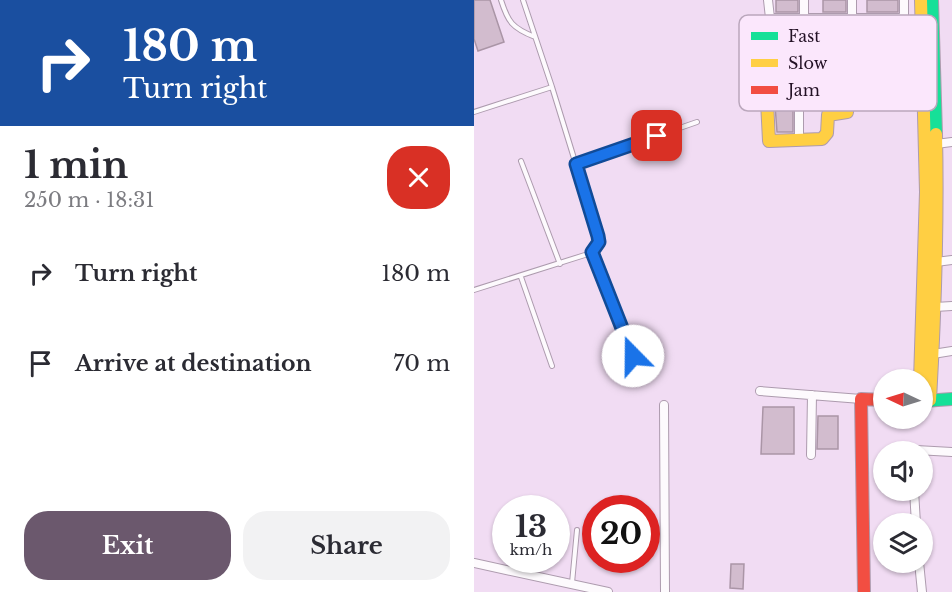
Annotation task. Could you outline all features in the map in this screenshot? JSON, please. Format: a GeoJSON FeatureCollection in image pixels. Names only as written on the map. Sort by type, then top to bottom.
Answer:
{"type":"FeatureCollection","features":[{"type":"Feature","properties":{"kind":"street"},"geometry":{"type":"LineString","coordinates":[[768,0],[770,15]]}},
{"type":"Feature","properties":{"kind":"street"},"geometry":{"type":"LineString","coordinates":[[921,0],[921,15]]}},
{"type":"Feature","properties":{"kind":"street"},"geometry":{"type":"LineString","coordinates":[[931,15],[932,0]]}},
{"type":"Feature","properties":{"kind":"street"},"geometry":{"type":"LineString","coordinates":[[768,111],[769,141],[798,141],[822,139],[825,137],[828,115],[847,111]]}},
{"type":"Feature","properties":{"kind":"street"},"geometry":{"type":"LineString","coordinates":[[798,141],[799,111]]}},
{"type":"Feature","properties":{"kind":"street"},"geometry":{"type":"LineString","coordinates":[[920,369],[928,111]]}},
{"type":"Feature","properties":{"kind":"street"},"geometry":{"type":"LineString","coordinates":[[931,111],[936,144],[936,262],[931,369]]}},
{"type":"Feature","properties":{"kind":"street"},"geometry":{"type":"LineString","coordinates":[[936,144],[952,142]]}},
{"type":"Feature","properties":{"kind":"street"},"geometry":{"type":"LineString","coordinates":[[936,262],[952,260]]}},
{"type":"Feature","properties":{"kind":"street"},"geometry":{"type":"LineString","coordinates":[[935,307],[952,306]]}},
{"type":"Feature","properties":{"kind":"street"},"geometry":{"type":"LineString","coordinates":[[933,354],[952,351]]}},
{"type":"Feature","properties":{"kind":"street"},"geometry":{"type":"LineString","coordinates":[[760,391],[873,400]]}},
{"type":"Feature","properties":{"kind":"street"},"geometry":{"type":"LineString","coordinates":[[811,455],[812,395]]}},
{"type":"Feature","properties":{"kind":"street"},"geometry":{"type":"LineString","coordinates":[[861,399],[864,592]]}},
{"type":"Feature","properties":{"kind":"street"},"geometry":{"type":"LineString","coordinates":[[933,400],[952,399]]}},
{"type":"Feature","properties":{"kind":"street"},"geometry":{"type":"LineString","coordinates":[[664,405],[665,592]]}},
{"type":"Feature","properties":{"kind":"street"},"geometry":{"type":"LineString","coordinates":[[933,451],[952,453]]}},
{"type":"Feature","properties":{"kind":"street"},"geometry":{"type":"LineString","coordinates":[[474,563],[572,584],[587,590],[608,592]]}},
{"type":"Feature","properties":{"kind":"street"},"geometry":{"type":"LineString","coordinates":[[920,573],[922,592]]}},
{"type":"Feature","properties":{"kind":"lane"},"geometry":{"type":"LineString","coordinates":[[501,0],[507,20],[519,31],[535,37]]}},
{"type":"Feature","properties":{"kind":"lane"},"geometry":{"type":"LineString","coordinates":[[474,290],[521,277],[592,252],[599,242],[523,0]]}},
{"type":"Feature","properties":{"kind":"lane"},"geometry":{"type":"LineString","coordinates":[[474,112],[552,87]]}},
{"type":"Feature","properties":{"kind":"lane"},"geometry":{"type":"LineString","coordinates":[[576,164],[697,122]]}},
{"type":"Feature","properties":{"kind":"lane"},"geometry":{"type":"LineString","coordinates":[[521,161],[560,264]]}},
{"type":"Feature","properties":{"kind":"lane"},"geometry":{"type":"LineString","coordinates":[[592,252],[633,356]]}},
{"type":"Feature","properties":{"kind":"lane"},"geometry":{"type":"LineString","coordinates":[[521,277],[552,366]]}},
{"type":"Feature","properties":{"kind":"lane"},"geometry":{"type":"LineString","coordinates":[[572,584],[577,530]]}},
{"type":"Feature","properties":{"kind":"building"},"geometry":{"type":"Polygon","coordinates":[[[474,0],[490,0],[504,42],[478,51],[474,39],[474,0]]]}},
{"type":"Feature","properties":{"kind":"building"},"geometry":{"type":"Polygon","coordinates":[[[776,0],[798,0],[798,12],[776,12],[776,0]]]}},
{"type":"Feature","properties":{"kind":"building"},"geometry":{"type":"Polygon","coordinates":[[[823,0],[846,0],[846,12],[823,12],[823,0]]]}},
{"type":"Feature","properties":{"kind":"building"},"geometry":{"type":"Polygon","coordinates":[[[867,0],[898,0],[898,12],[867,12],[867,0]]]}},
{"type":"Feature","properties":{"kind":"building"},"geometry":{"type":"Polygon","coordinates":[[[775,111],[793,111],[793,132],[777,132],[775,111]]]}},
{"type":"Feature","properties":{"kind":"building"},"geometry":{"type":"Polygon","coordinates":[[[763,407],[794,407],[794,454],[761,454],[763,407]]]}},
{"type":"Feature","properties":{"kind":"building"},"geometry":{"type":"Polygon","coordinates":[[[818,416],[838,416],[838,449],[817,449],[818,416]]]}},
{"type":"Feature","properties":{"kind":"building"},"geometry":{"type":"Polygon","coordinates":[[[731,564],[744,564],[743,589],[730,588],[731,564]]]}},
{"type":"Feature","properties":{"kind":"traffic: fast"},"geometry":{"type":"LineString","coordinates":[[932,0],[932,15]]}},
{"type":"Feature","properties":{"kind":"traffic: fast"},"geometry":{"type":"LineString","coordinates":[[935,111],[936,134]]}},
{"type":"Feature","properties":{"kind":"traffic: fast"},"geometry":{"type":"LineString","coordinates":[[933,400],[952,399]]}},
{"type":"Feature","properties":{"kind":"traffic: slow"},"geometry":{"type":"LineString","coordinates":[[921,0],[921,15]]}},
{"type":"Feature","properties":{"kind":"traffic: slow"},"geometry":{"type":"LineString","coordinates":[[768,111],[769,141],[822,139],[827,133],[828,115],[847,111]]}},
{"type":"Feature","properties":{"kind":"traffic: slow"},"geometry":{"type":"LineString","coordinates":[[920,369],[926,192],[924,111]]}},
{"type":"Feature","properties":{"kind":"traffic: slow"},"geometry":{"type":"LineString","coordinates":[[931,369],[936,267],[936,134]]}},
{"type":"Feature","properties":{"kind":"traffic: jam"},"geometry":{"type":"LineString","coordinates":[[864,592],[861,399],[873,400]]}},
{"type":"Feature","properties":{"kind":"route"},"geometry":{"type":"LineString","coordinates":[[633,356],[592,252],[597,248],[598,236],[576,164],[657,136]]}}]}
